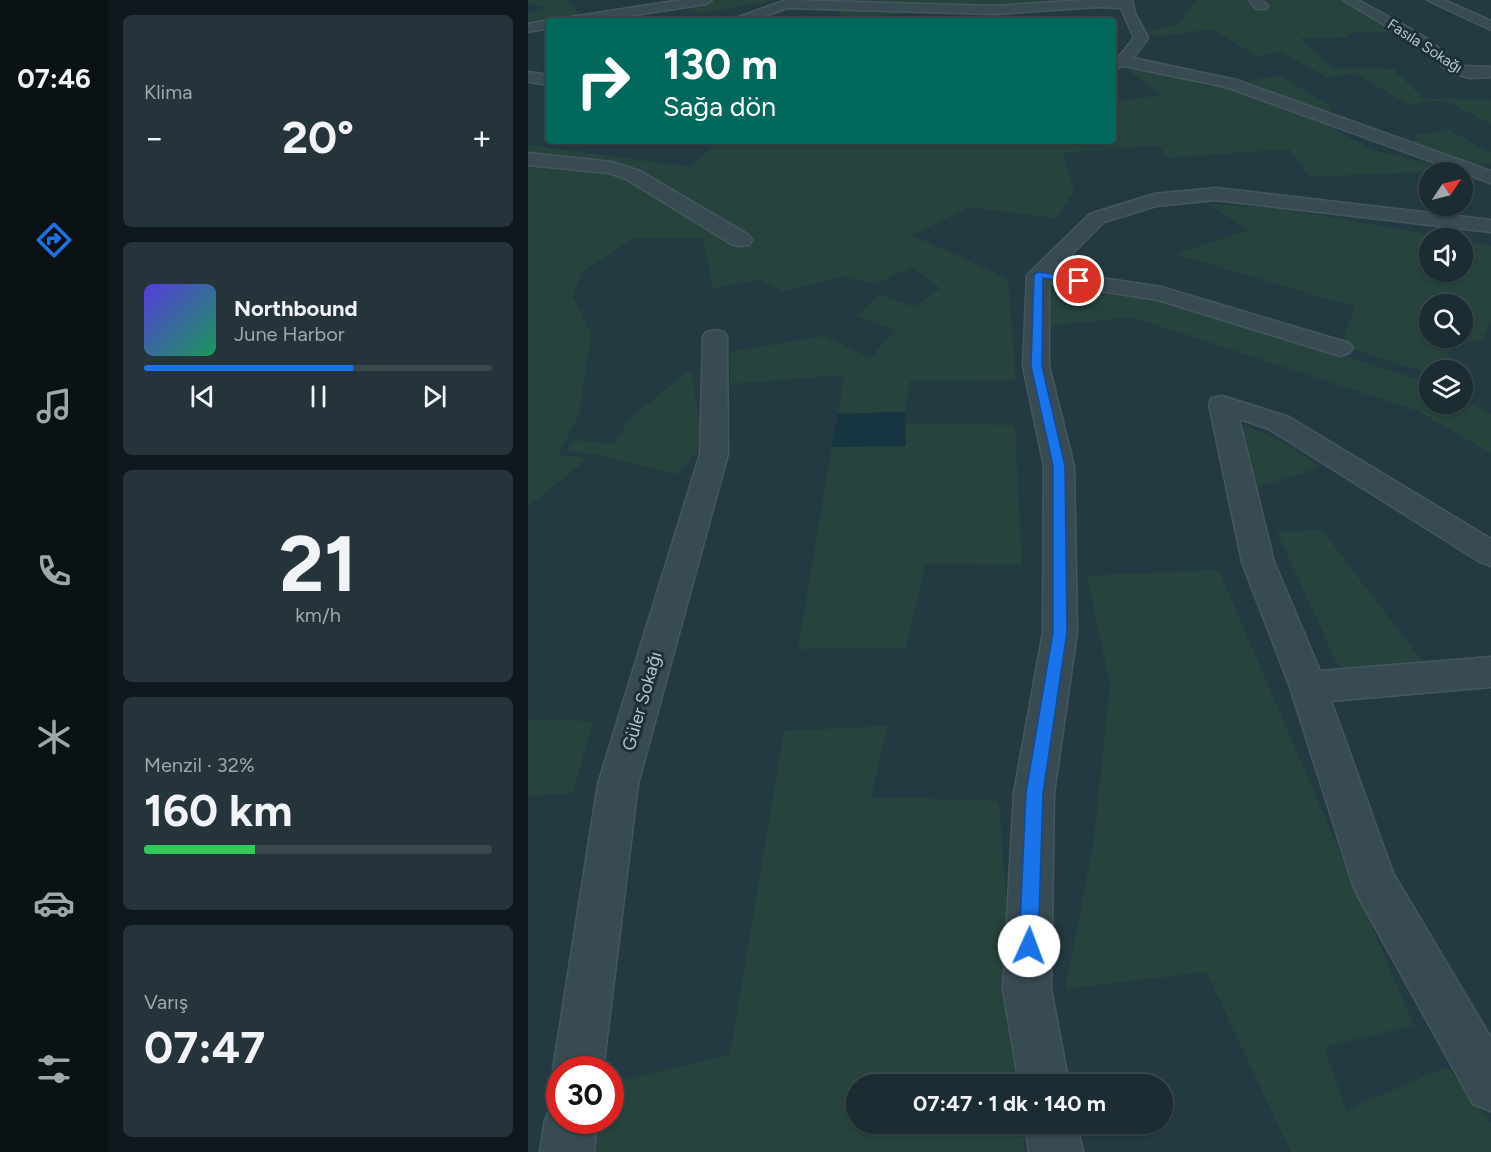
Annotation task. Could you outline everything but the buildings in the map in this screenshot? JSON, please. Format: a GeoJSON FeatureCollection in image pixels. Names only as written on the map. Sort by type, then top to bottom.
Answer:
{"type":"FeatureCollection","features":[{"type":"Feature","properties":{"kind":"street"},"geometry":{"type":"LineString","coordinates":[[590,18],[706,0]]}},
{"type":"Feature","properties":{"kind":"street"},"geometry":{"type":"LineString","coordinates":[[749,18],[785,4],[807,0]]}},
{"type":"Feature","properties":{"kind":"street","name":"Fasıla Sokağı"},"geometry":{"type":"LineString","coordinates":[[1348,0],[1418,39],[1456,70],[1470,74],[1491,72]]}},
{"type":"Feature","properties":{"kind":"street"},"geometry":{"type":"LineString","coordinates":[[1433,0],[1491,26]]}},
{"type":"Feature","properties":{"kind":"street"},"geometry":{"type":"LineString","coordinates":[[785,4],[995,10],[1127,2],[1128,13],[1141,38],[1118,63]]}},
{"type":"Feature","properties":{"kind":"street"},"geometry":{"type":"LineString","coordinates":[[528,28],[546,25]]}},
{"type":"Feature","properties":{"kind":"street"},"geometry":{"type":"LineString","coordinates":[[528,37],[546,39]]}},
{"type":"Feature","properties":{"kind":"street"},"geometry":{"type":"LineString","coordinates":[[1118,63],[1230,83],[1491,177]]}},
{"type":"Feature","properties":{"kind":"street"},"geometry":{"type":"LineString","coordinates":[[528,76],[546,79]]}},
{"type":"Feature","properties":{"kind":"street"},"geometry":{"type":"LineString","coordinates":[[528,159],[612,168],[633,175],[741,240]]}},
{"type":"Feature","properties":{"kind":"street"},"geometry":{"type":"LineString","coordinates":[[1042,1074],[1027,989],[1034,793],[1060,632],[1059,466],[1036,366],[1038,275],[1097,218],[1154,200],[1216,194],[1491,226]]}},
{"type":"Feature","properties":{"kind":"street"},"geometry":{"type":"LineString","coordinates":[[1038,275],[1161,294],[1340,348]]}},
{"type":"Feature","properties":{"kind":"street","name":"Güler Sokağı"},"geometry":{"type":"LineString","coordinates":[[580,1056],[618,784],[714,454],[715,337]]}},
{"type":"Feature","properties":{"kind":"street"},"geometry":{"type":"LineString","coordinates":[[1491,554],[1279,423],[1222,404],[1258,562],[1308,687],[1375,885],[1491,1086]]}},
{"type":"Feature","properties":{"kind":"street"},"geometry":{"type":"LineString","coordinates":[[1308,687],[1491,672]]}},
{"type":"Feature","properties":{"kind":"street"},"geometry":{"type":"LineString","coordinates":[[567,1152],[569,1134]]}},
{"type":"Feature","properties":{"kind":"street"},"geometry":{"type":"LineString","coordinates":[[1053,1134],[1056,1152]]}},
{"type":"Feature","properties":{"kind":"green space"},"geometry":{"type":"Polygon","coordinates":[[[528,0],[567,0],[583,17],[546,18],[546,23],[528,26],[528,14],[545,7],[528,3],[528,0]]]}},
{"type":"Feature","properties":{"kind":"green space"},"geometry":{"type":"Polygon","coordinates":[[[717,0],[779,0],[699,13],[684,5],[717,0]]]}},
{"type":"Feature","properties":{"kind":"green space"},"geometry":{"type":"Polygon","coordinates":[[[845,0],[1069,0],[1020,9],[1012,15],[986,18],[976,18],[962,9],[943,7],[870,18],[846,18],[832,8],[845,0]]]}},
{"type":"Feature","properties":{"kind":"green space"},"geometry":{"type":"Polygon","coordinates":[[[1196,0],[1344,0],[1377,17],[1395,32],[1355,32],[1346,37],[1300,38],[1332,68],[1393,69],[1424,99],[1488,99],[1491,101],[1491,124],[1443,100],[1410,105],[1354,73],[1327,78],[1282,52],[1257,56],[1211,29],[1163,36],[1137,35],[1181,23],[1196,0]]]}},
{"type":"Feature","properties":{"kind":"green space"},"geometry":{"type":"Polygon","coordinates":[[[1170,65],[1205,87],[1280,76],[1331,106],[1328,126],[1373,150],[1423,162],[1419,162],[1419,172],[1310,177],[1289,149],[1166,158],[1159,145],[1063,153],[1074,189],[1057,218],[969,207],[912,235],[1008,279],[1016,380],[910,381],[905,412],[838,414],[844,375],[730,384],[730,352],[824,336],[871,358],[895,330],[856,316],[880,295],[915,307],[940,288],[912,267],[875,284],[847,276],[783,291],[759,279],[713,289],[703,238],[635,238],[583,271],[572,295],[591,334],[579,415],[558,455],[588,458],[528,507],[528,145],[691,167],[716,144],[1116,144],[1116,102],[1160,95],[1129,70],[1170,65]]]}},
{"type":"Feature","properties":{"kind":"green space"},"geometry":{"type":"Polygon","coordinates":[[[1449,130],[1491,153],[1491,163],[1473,165],[1473,162],[1444,162],[1411,149],[1416,135],[1449,130]]]}},
{"type":"Feature","properties":{"kind":"green space"},"geometry":{"type":"Polygon","coordinates":[[[1208,204],[1278,208],[1419,233],[1419,282],[1473,282],[1473,243],[1491,246],[1491,322],[1482,339],[1473,341],[1473,294],[1419,294],[1419,348],[1452,348],[1444,360],[1419,360],[1419,371],[1340,345],[1355,307],[1175,254],[1249,230],[1208,204]]]}},
{"type":"Feature","properties":{"kind":"green space"},"geometry":{"type":"Polygon","coordinates":[[[1047,275],[1163,298],[1419,380],[1419,412],[1132,317],[1047,326],[1047,275]]]}},
{"type":"Feature","properties":{"kind":"green space"},"geometry":{"type":"Polygon","coordinates":[[[691,369],[703,444],[678,474],[593,454],[566,451],[573,440],[614,444],[630,418],[691,369]]]}},
{"type":"Feature","properties":{"kind":"green space"},"geometry":{"type":"Polygon","coordinates":[[[1473,405],[1491,415],[1491,453],[1423,414],[1473,414],[1473,405]]]}},
{"type":"Feature","properties":{"kind":"green space"},"geometry":{"type":"Polygon","coordinates":[[[904,423],[1015,425],[1022,565],[926,563],[906,648],[798,649],[832,447],[905,446],[904,423]]]}},
{"type":"Feature","properties":{"kind":"green space"},"geometry":{"type":"Polygon","coordinates":[[[1245,425],[1286,444],[1321,467],[1255,488],[1232,439],[1245,425]]]}},
{"type":"Feature","properties":{"kind":"green space"},"geometry":{"type":"Polygon","coordinates":[[[1322,530],[1431,673],[1344,679],[1277,532],[1322,530]]]}},
{"type":"Feature","properties":{"kind":"green space"},"geometry":{"type":"Polygon","coordinates":[[[1219,570],[1414,1025],[1324,1047],[1346,1110],[1447,1067],[1491,1123],[1491,1152],[1291,1152],[1206,972],[1065,989],[1093,846],[1110,685],[1087,576],[1219,570]]]}},
{"type":"Feature","properties":{"kind":"green space"},"geometry":{"type":"Polygon","coordinates":[[[528,720],[593,721],[573,793],[528,796],[528,720]]]}},
{"type":"Feature","properties":{"kind":"green space"},"geometry":{"type":"Polygon","coordinates":[[[888,726],[871,797],[999,801],[1019,1074],[846,1074],[846,1134],[1024,1134],[1025,1152],[593,1152],[595,1134],[624,1134],[624,1080],[730,1054],[784,731],[888,726]]]}},
{"type":"Feature","properties":{"kind":"water"},"geometry":{"type":"Polygon","coordinates":[[[905,412],[906,446],[832,447],[838,414],[905,412]]]}},
{"type":"Feature","properties":{"kind":"route"},"geometry":{"type":"LineString","coordinates":[[1029,946],[1034,793],[1060,632],[1059,466],[1036,366],[1038,275],[1079,281]]}}]}
